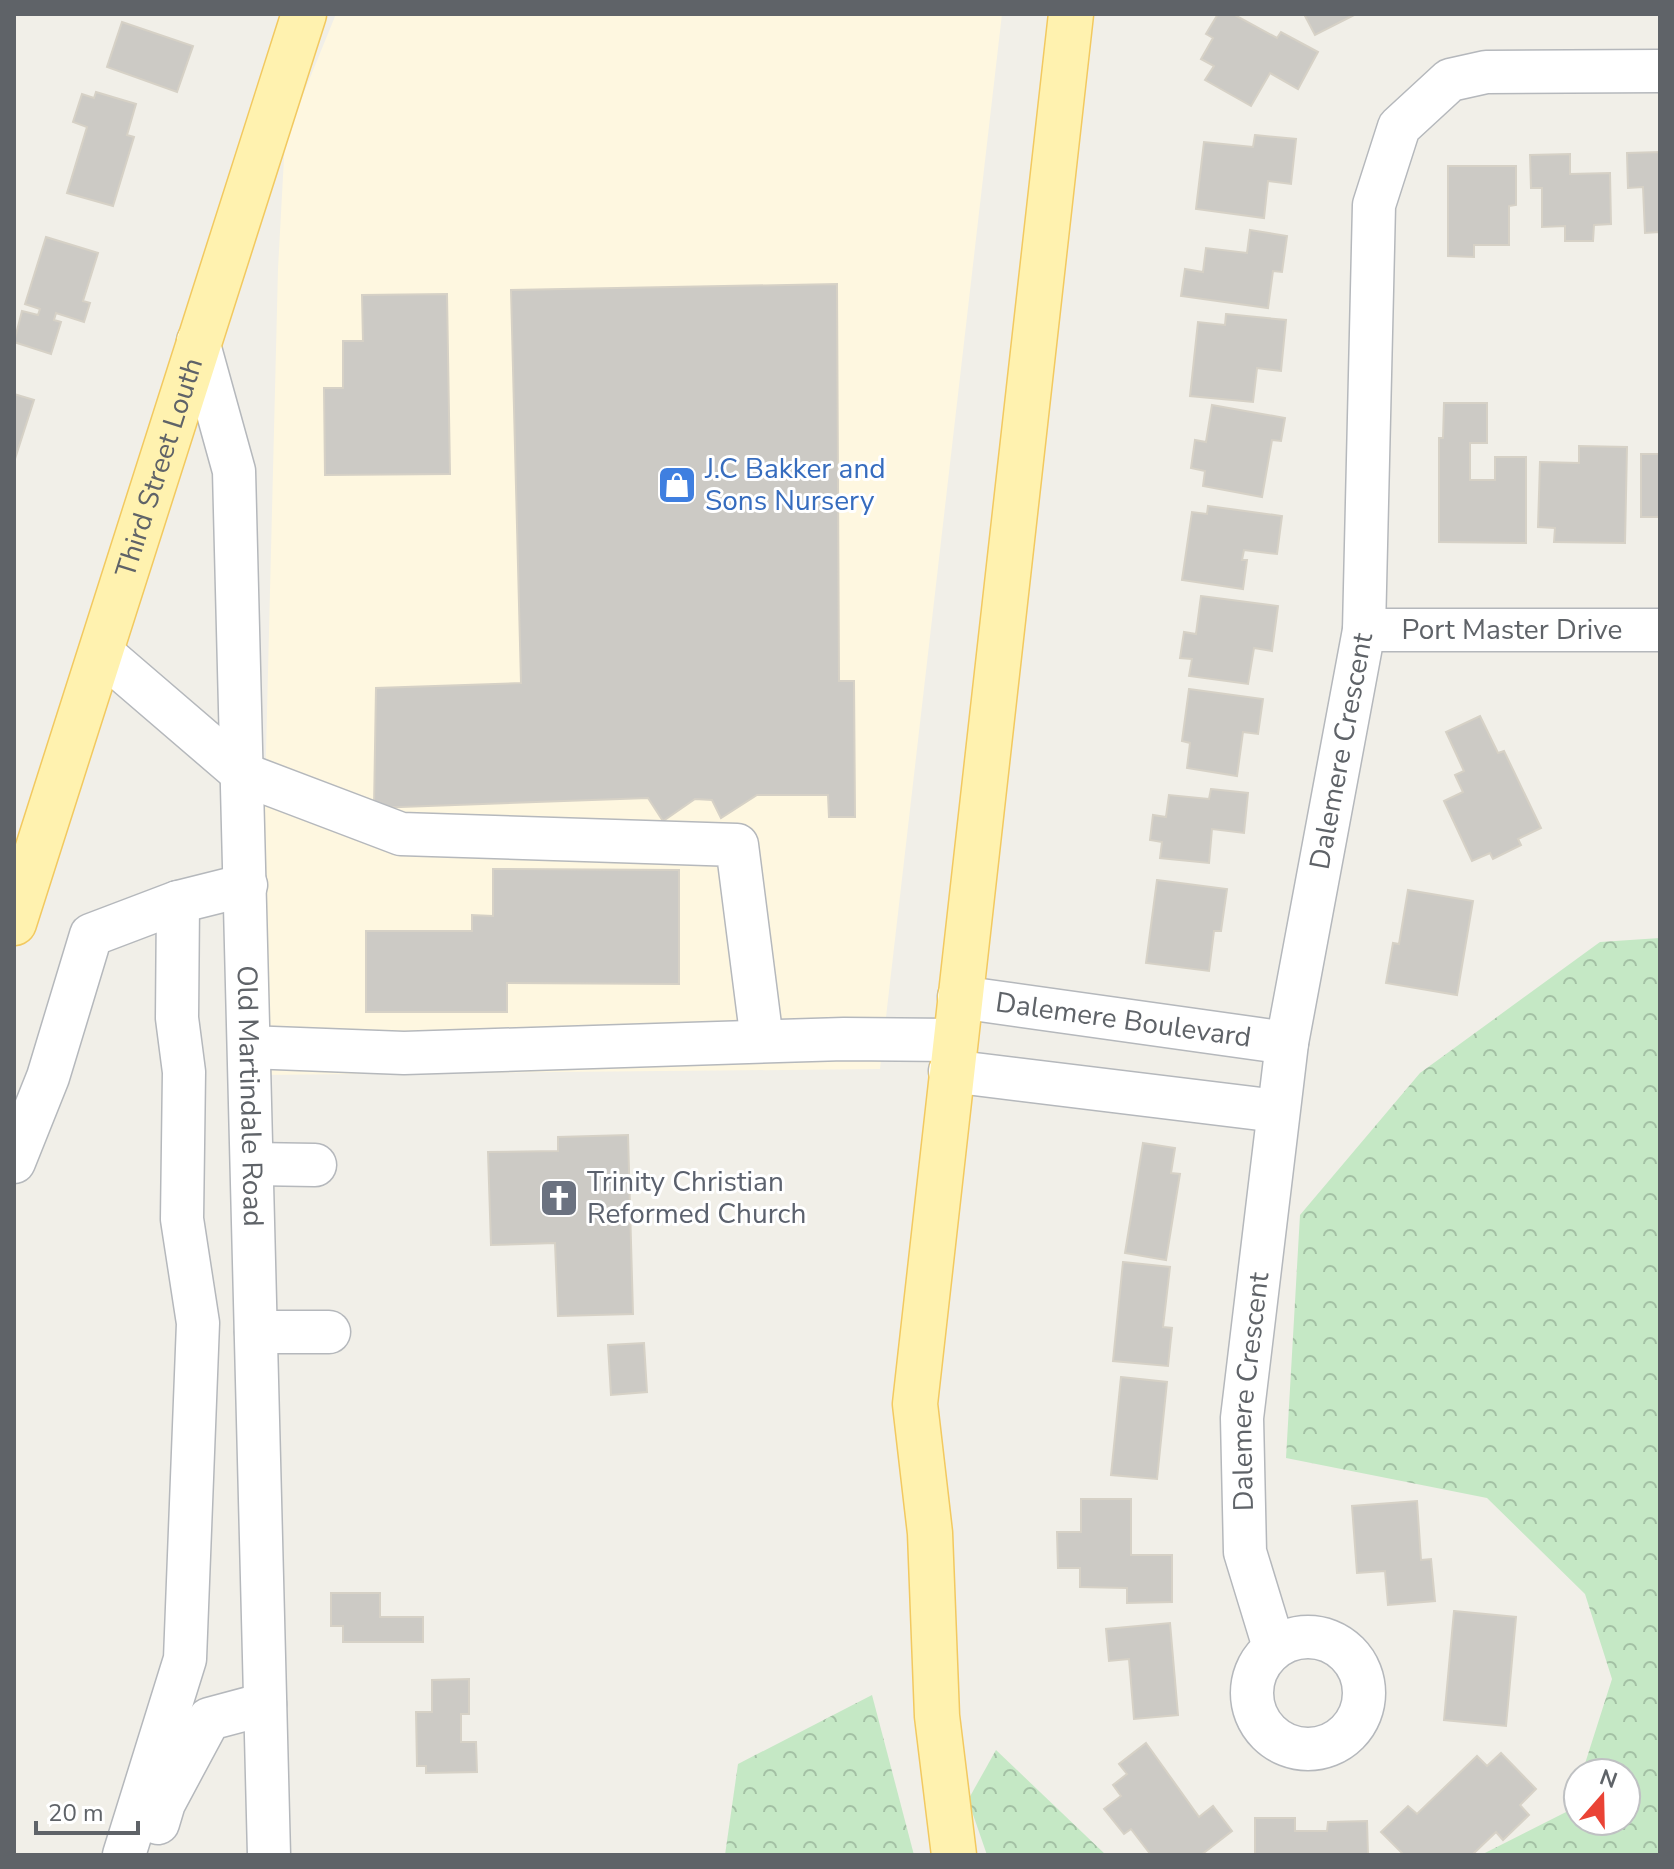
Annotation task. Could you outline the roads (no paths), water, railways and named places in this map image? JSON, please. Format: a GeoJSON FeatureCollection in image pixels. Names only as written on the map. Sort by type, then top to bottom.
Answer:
{"type":"FeatureCollection","features":[{"type":"Feature","properties":{"kind":"main road","name":"Third Street Louth"},"geometry":{"type":"LineString","coordinates":[[14,923],[304,14]]}},
{"type":"Feature","properties":{"kind":"main road"},"geometry":{"type":"LineString","coordinates":[[954,1855],[937,1716],[930,1533],[915,1404],[1071,14]]}},
{"type":"Feature","properties":{"kind":"street","name":"Dalemere Crescent"},"geometry":{"type":"LineString","coordinates":[[1274,1647],[1245,1552],[1242,1418],[1287,1043],[1364,630],[1374,205],[1399,127],[1450,80],[1486,72],[1660,71]]}},
{"type":"Feature","properties":{"kind":"street","name":"Old Martindale Road"},"geometry":{"type":"LineString","coordinates":[[198,341],[234,471],[269,1855]]}},
{"type":"Feature","properties":{"kind":"street","name":"Port Master Drive"},"geometry":{"type":"LineString","coordinates":[[1364,630],[1660,630]]}},
{"type":"Feature","properties":{"kind":"street"},"geometry":{"type":"LineString","coordinates":[[101,652],[243,774],[401,834],[737,845],[762,1041]]}},
{"type":"Feature","properties":{"kind":"street"},"geometry":{"type":"LineString","coordinates":[[14,1162],[48,1077],[91,935],[178,902],[246,885]]}},
{"type":"Feature","properties":{"kind":"street"},"geometry":{"type":"LineString","coordinates":[[124,1855],[185,1659],[198,1323],[182,1219],[184,1072],[177,1018],[178,902]]}},
{"type":"Feature","properties":{"kind":"street","name":"Dalemere Boulevard"},"geometry":{"type":"LineString","coordinates":[[959,997],[1287,1043]]}},
{"type":"Feature","properties":{"kind":"street"},"geometry":{"type":"LineString","coordinates":[[250,1047],[404,1053],[762,1041],[952,1056],[1277,1111]]}},
{"type":"Feature","properties":{"kind":"street"},"geometry":{"type":"LineString","coordinates":[[252,1164],[315,1165]]}},
{"type":"Feature","properties":{"kind":"street"},"geometry":{"type":"LineString","coordinates":[[256,1332],[329,1332]]}},
{"type":"Feature","properties":{"kind":"street"},"geometry":{"type":"LineString","coordinates":[[149,1855],[164,1803],[209,1719],[265,1704]]}},
{"type":"Feature","properties":{"kind":"place","name":"J.C Bakker and Sons Nursery"},"geometry":{"type":"Point","coordinates":[677,485]}},
{"type":"Feature","properties":{"kind":"place","name":"Trinity Christian Reformed Church"},"geometry":{"type":"Point","coordinates":[559,1198]}}]}
